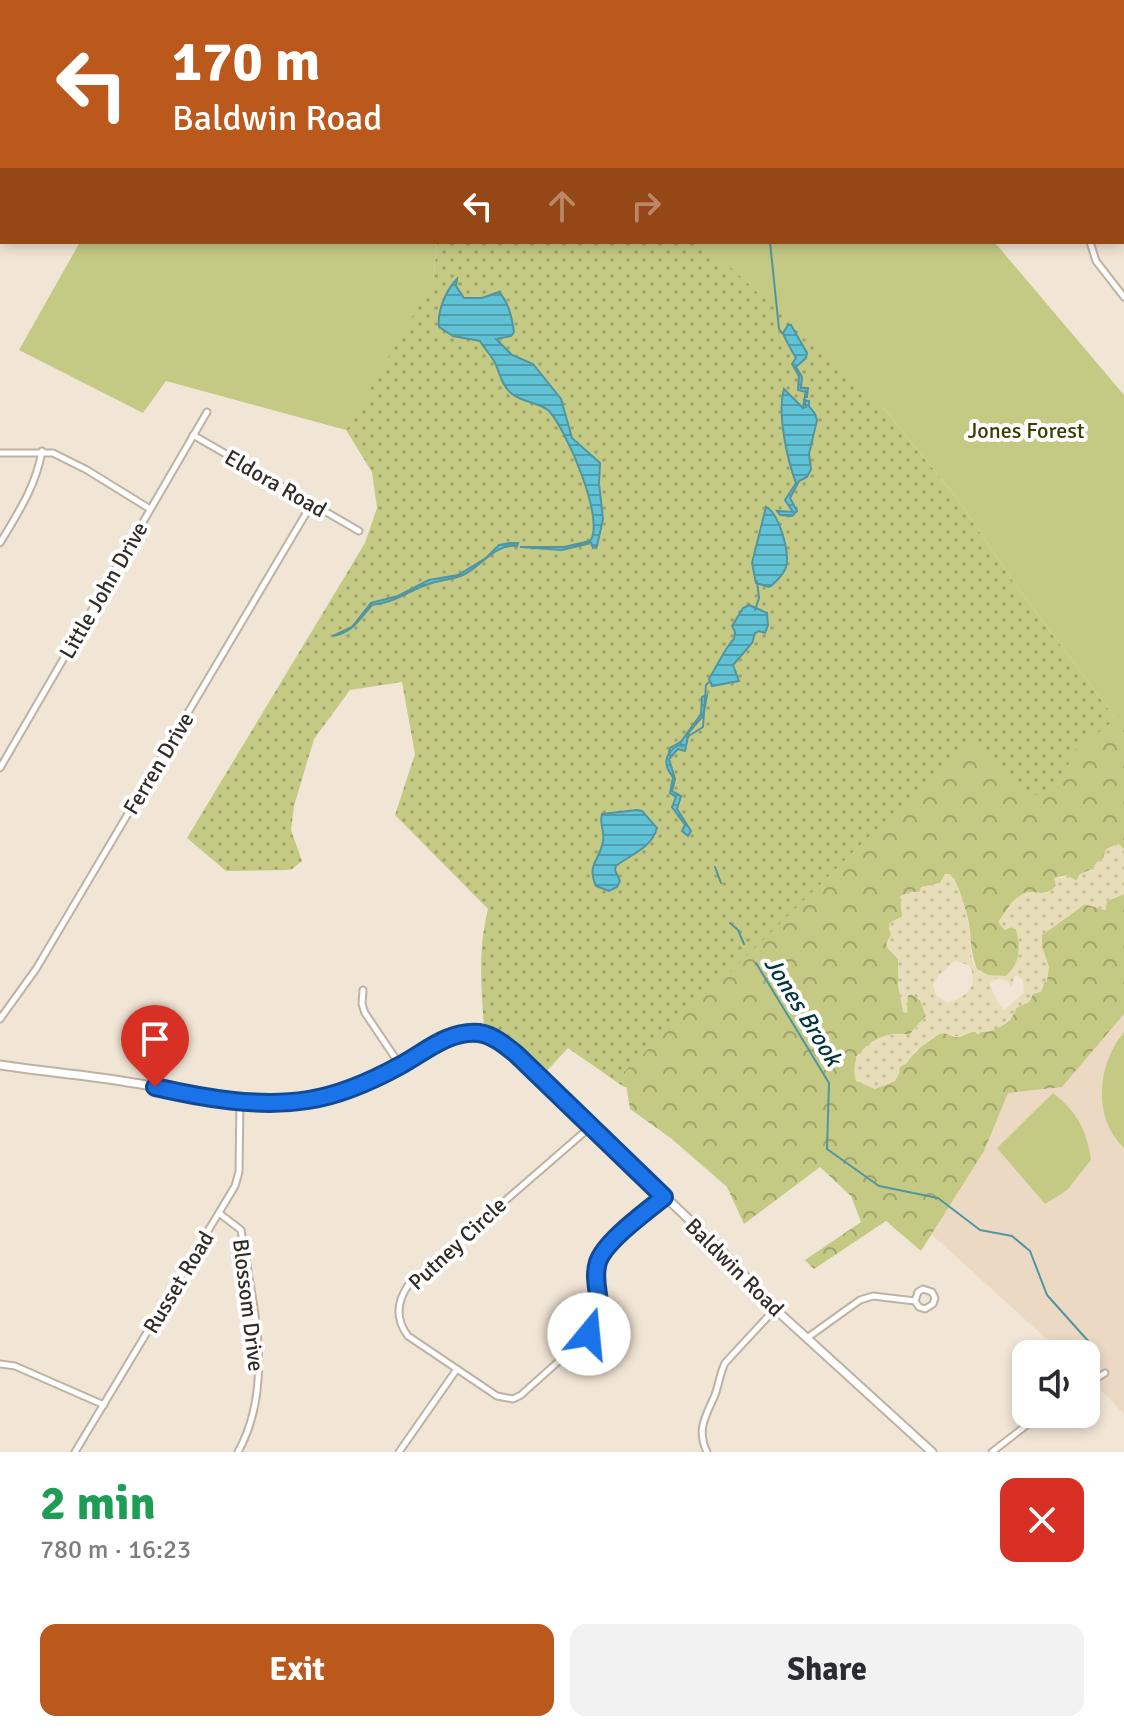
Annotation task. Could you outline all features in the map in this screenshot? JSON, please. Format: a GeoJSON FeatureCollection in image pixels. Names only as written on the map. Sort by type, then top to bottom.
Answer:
{"type":"FeatureCollection","features":[{"type":"Feature","properties":{"kind":"street"},"geometry":{"type":"LineString","coordinates":[[1091,244],[1096,261],[1124,297]]}},
{"type":"Feature","properties":{"kind":"street","name":"Little John Drive"},"geometry":{"type":"LineString","coordinates":[[0,768],[207,412]]}},
{"type":"Feature","properties":{"kind":"street","name":"Eldora Road"},"geometry":{"type":"LineString","coordinates":[[193,435],[359,531]]}},
{"type":"Feature","properties":{"kind":"street"},"geometry":{"type":"LineString","coordinates":[[0,453],[42,451],[76,464],[150,509]]}},
{"type":"Feature","properties":{"kind":"street"},"geometry":{"type":"LineString","coordinates":[[0,543],[31,492],[42,451]]}},
{"type":"Feature","properties":{"kind":"street","name":"Ferren Drive"},"geometry":{"type":"LineString","coordinates":[[0,1019],[36,969],[311,505]]}},
{"type":"Feature","properties":{"kind":"street"},"geometry":{"type":"LineString","coordinates":[[363,990],[365,1013],[401,1065]]}},
{"type":"Feature","properties":{"kind":"street","name":"Baldwin Road"},"geometry":{"type":"LineString","coordinates":[[0,1065],[135,1083],[193,1095],[279,1103],[319,1098],[365,1083],[450,1036],[483,1033],[516,1054],[589,1128],[720,1249],[775,1309],[932,1452]]}},
{"type":"Feature","properties":{"kind":"street","name":"Russet Road"},"geometry":{"type":"LineString","coordinates":[[75,1452],[235,1186],[239,1172],[240,1100]]}},
{"type":"Feature","properties":{"kind":"street","name":"Putney Circle"},"geometry":{"type":"LineString","coordinates":[[589,1128],[476,1223],[405,1290],[398,1310],[404,1330],[497,1396],[513,1399],[527,1392],[595,1326],[600,1308],[597,1271],[602,1254],[664,1197]]}},
{"type":"Feature","properties":{"kind":"street","name":"Blossom Drive"},"geometry":{"type":"LineString","coordinates":[[219,1213],[241,1230],[260,1360],[252,1420],[238,1452]]}},
{"type":"Feature","properties":{"kind":"street"},"geometry":{"type":"LineString","coordinates":[[807,1338],[860,1300],[873,1296],[915,1301]]}},
{"type":"Feature","properties":{"kind":"street"},"geometry":{"type":"LineString","coordinates":[[707,1452],[701,1425],[714,1398],[720,1373],[725,1363],[775,1309]]}},
{"type":"Feature","properties":{"kind":"street"},"geometry":{"type":"LineString","coordinates":[[0,1364],[15,1366],[104,1405]]}},
{"type":"Feature","properties":{"kind":"street"},"geometry":{"type":"LineString","coordinates":[[399,1452],[457,1369]]}},
{"type":"Feature","properties":{"kind":"street"},"geometry":{"type":"LineString","coordinates":[[1100,1376],[1105,1373]]}},
{"type":"Feature","properties":{"kind":"street"},"geometry":{"type":"LineString","coordinates":[[992,1452],[1023,1428]]}},
{"type":"Feature","properties":{"kind":"shaded area"},"geometry":{"type":"Polygon","coordinates":[[[1124,941],[1124,1414],[1100,1389],[1100,1340],[1048,1340],[895,1201],[1124,941]]]}},
{"type":"Feature","properties":{"kind":"green space"},"geometry":{"type":"Polygon","coordinates":[[[79,244],[437,244],[433,281],[346,430],[166,381],[143,413],[19,350],[79,244]]]}},
{"type":"Feature","properties":{"kind":"green space"},"geometry":{"type":"Polygon","coordinates":[[[437,244],[713,244],[735,261],[885,410],[956,497],[1015,584],[1124,730],[1124,758],[646,1089],[624,1087],[568,1048],[542,1076],[484,1026],[481,982],[488,909],[395,815],[415,754],[402,682],[350,690],[314,739],[294,806],[291,830],[302,861],[286,870],[226,871],[187,838],[365,543],[377,508],[372,472],[346,430],[419,289],[433,281],[437,244]]]}},
{"type":"Feature","properties":{"kind":"green space","name":"Jones Forest"},"geometry":{"type":"Polygon","coordinates":[[[700,244],[996,244],[1124,395],[1124,730],[1015,584],[956,497],[885,410],[730,267],[700,244]]]}},
{"type":"Feature","properties":{"kind":"green space"},"geometry":{"type":"Polygon","coordinates":[[[1124,713],[1124,849],[1118,844],[1115,846],[1076,881],[1067,875],[1055,878],[1056,886],[1052,890],[1024,893],[1012,902],[999,922],[1005,930],[1011,927],[1016,929],[1019,942],[1017,961],[1006,976],[991,977],[977,969],[968,918],[954,878],[903,896],[902,917],[893,921],[889,928],[891,934],[887,947],[898,959],[900,995],[907,1009],[907,996],[911,994],[920,1000],[926,1016],[909,1035],[886,1036],[861,1051],[856,1057],[861,1082],[877,1088],[895,1081],[898,1068],[941,1033],[959,1037],[1004,1025],[1016,1008],[1029,1002],[1033,994],[1042,989],[1049,967],[1042,947],[1042,935],[1085,904],[1105,910],[1107,901],[1124,894],[1124,1014],[1062,1087],[1008,1093],[984,1151],[921,1251],[886,1221],[814,1269],[805,1260],[861,1222],[851,1196],[820,1167],[744,1224],[727,1187],[672,1139],[630,1109],[624,1072],[972,736],[1024,798],[1058,789],[1074,751],[1124,713]]]}},
{"type":"Feature","properties":{"kind":"green space"},"geometry":{"type":"Polygon","coordinates":[[[1124,1032],[1124,1148],[1107,1122],[1102,1091],[1108,1059],[1124,1032]]]}},
{"type":"Feature","properties":{"kind":"green space"},"geometry":{"type":"Polygon","coordinates":[[[1053,1093],[1080,1122],[1091,1160],[1067,1190],[1045,1204],[997,1148],[1053,1093]]]}},
{"type":"Feature","properties":{"kind":"sand"},"geometry":{"type":"Polygon","coordinates":[[[1118,844],[1124,849],[1124,894],[1107,901],[1105,910],[1085,904],[1042,935],[1042,947],[1049,967],[1041,992],[1033,994],[1029,1002],[1016,1008],[1011,1018],[997,1029],[978,1035],[975,1031],[959,1037],[944,1033],[938,1035],[915,1051],[899,1068],[895,1081],[875,1089],[856,1081],[854,1070],[861,1051],[888,1035],[910,1035],[926,1016],[920,1000],[911,994],[908,994],[907,1013],[903,1012],[898,986],[898,959],[886,944],[891,934],[889,923],[902,917],[900,896],[940,883],[945,874],[950,874],[965,910],[974,965],[983,973],[1006,976],[1017,961],[1018,935],[1016,929],[1011,927],[1005,930],[998,922],[1012,902],[1024,893],[1051,890],[1056,886],[1054,878],[1067,875],[1076,881],[1080,874],[1103,859],[1106,849],[1118,844]],[[954,961],[933,985],[936,995],[947,1003],[965,994],[973,979],[969,965],[954,961]],[[1017,975],[1012,988],[1007,980],[995,979],[990,984],[1004,1010],[1024,993],[1023,980],[1017,975]]]}},
{"type":"Feature","properties":{"kind":"water"},"geometry":{"type":"Polygon","coordinates":[[[457,279],[456,286],[464,298],[482,298],[499,292],[510,311],[514,332],[511,336],[496,339],[512,355],[533,364],[561,399],[572,438],[600,463],[603,519],[597,546],[593,548],[591,543],[562,550],[520,547],[564,547],[590,541],[594,530],[589,496],[574,455],[549,411],[520,399],[508,390],[480,341],[453,336],[439,327],[443,301],[457,279]]]}},
{"type":"Feature","properties":{"kind":"water"},"geometry":{"type":"Polygon","coordinates":[[[791,325],[807,353],[796,367],[802,377],[801,388],[808,388],[807,397],[806,392],[798,390],[799,376],[792,364],[796,358],[783,333],[791,325]]]}},
{"type":"Feature","properties":{"kind":"water"},"geometry":{"type":"Polygon","coordinates":[[[784,389],[803,408],[806,407],[804,400],[809,401],[817,420],[809,454],[811,469],[807,477],[799,481],[790,498],[797,511],[792,516],[780,515],[777,511],[793,512],[785,500],[796,483],[784,436],[784,389]]]}},
{"type":"Feature","properties":{"kind":"water"},"geometry":{"type":"Polygon","coordinates":[[[766,507],[779,525],[787,560],[783,573],[769,587],[756,583],[752,563],[766,507]]]}},
{"type":"Feature","properties":{"kind":"water"},"geometry":{"type":"Polygon","coordinates":[[[518,543],[517,546],[495,551],[470,571],[463,575],[372,605],[352,627],[371,603],[398,596],[429,580],[458,575],[486,558],[499,545],[518,543]]]}},
{"type":"Feature","properties":{"kind":"water"},"geometry":{"type":"Polygon","coordinates":[[[749,605],[767,613],[765,633],[755,633],[752,643],[733,665],[739,681],[712,686],[709,679],[734,639],[732,626],[743,608],[749,605]]]}},
{"type":"Feature","properties":{"kind":"water"},"geometry":{"type":"Polygon","coordinates":[[[707,695],[703,716],[689,732],[685,751],[678,749],[669,759],[675,779],[672,791],[681,796],[677,809],[691,831],[688,836],[682,831],[685,825],[672,807],[676,797],[670,793],[673,777],[666,760],[673,748],[682,746],[680,743],[701,714],[702,697],[707,695]]]}},
{"type":"Feature","properties":{"kind":"water"},"geometry":{"type":"Polygon","coordinates":[[[642,811],[657,828],[654,835],[645,846],[616,866],[620,881],[617,887],[609,891],[596,886],[592,872],[603,841],[602,814],[642,811]]]}},
{"type":"Feature","properties":{"kind":"waterway","name":"Jones Brook"},"geometry":{"type":"LineString","coordinates":[[770,244],[779,329],[783,334]]}},
{"type":"Feature","properties":{"kind":"waterway","name":"Jones Brook"},"geometry":{"type":"LineString","coordinates":[[803,408],[806,391]]}},
{"type":"Feature","properties":{"kind":"waterway","name":"Jones Brook"},"geometry":{"type":"LineString","coordinates":[[755,610],[759,598],[757,581]]}},
{"type":"Feature","properties":{"kind":"waterway","name":"Jones Brook"},"geometry":{"type":"LineString","coordinates":[[687,737],[703,727],[706,685],[709,682]]}},
{"type":"Feature","properties":{"kind":"waterway","name":"Jones Brook"},"geometry":{"type":"LineString","coordinates":[[669,752],[670,748],[682,741]]}},
{"type":"Feature","properties":{"kind":"waterway","name":"Jones Brook"},"geometry":{"type":"LineString","coordinates":[[715,867],[721,883]]}},
{"type":"Feature","properties":{"kind":"waterway","name":"Jones Brook"},"geometry":{"type":"LineString","coordinates":[[730,923],[738,930],[744,944]]}},
{"type":"Feature","properties":{"kind":"waterway","name":"Jones Brook"},"geometry":{"type":"LineString","coordinates":[[756,963],[829,1083],[827,1149],[879,1186],[938,1198],[980,1230],[1012,1236],[1030,1251],[1047,1295],[1087,1340]]}},
{"type":"Feature","properties":{"kind":"route"},"geometry":{"type":"LineString","coordinates":[[155,1087],[193,1095],[266,1102],[306,1101],[365,1083],[450,1036],[483,1033],[495,1039],[516,1054],[589,1128],[664,1197],[602,1254],[597,1271],[600,1308],[595,1326],[589,1334]]}}]}
